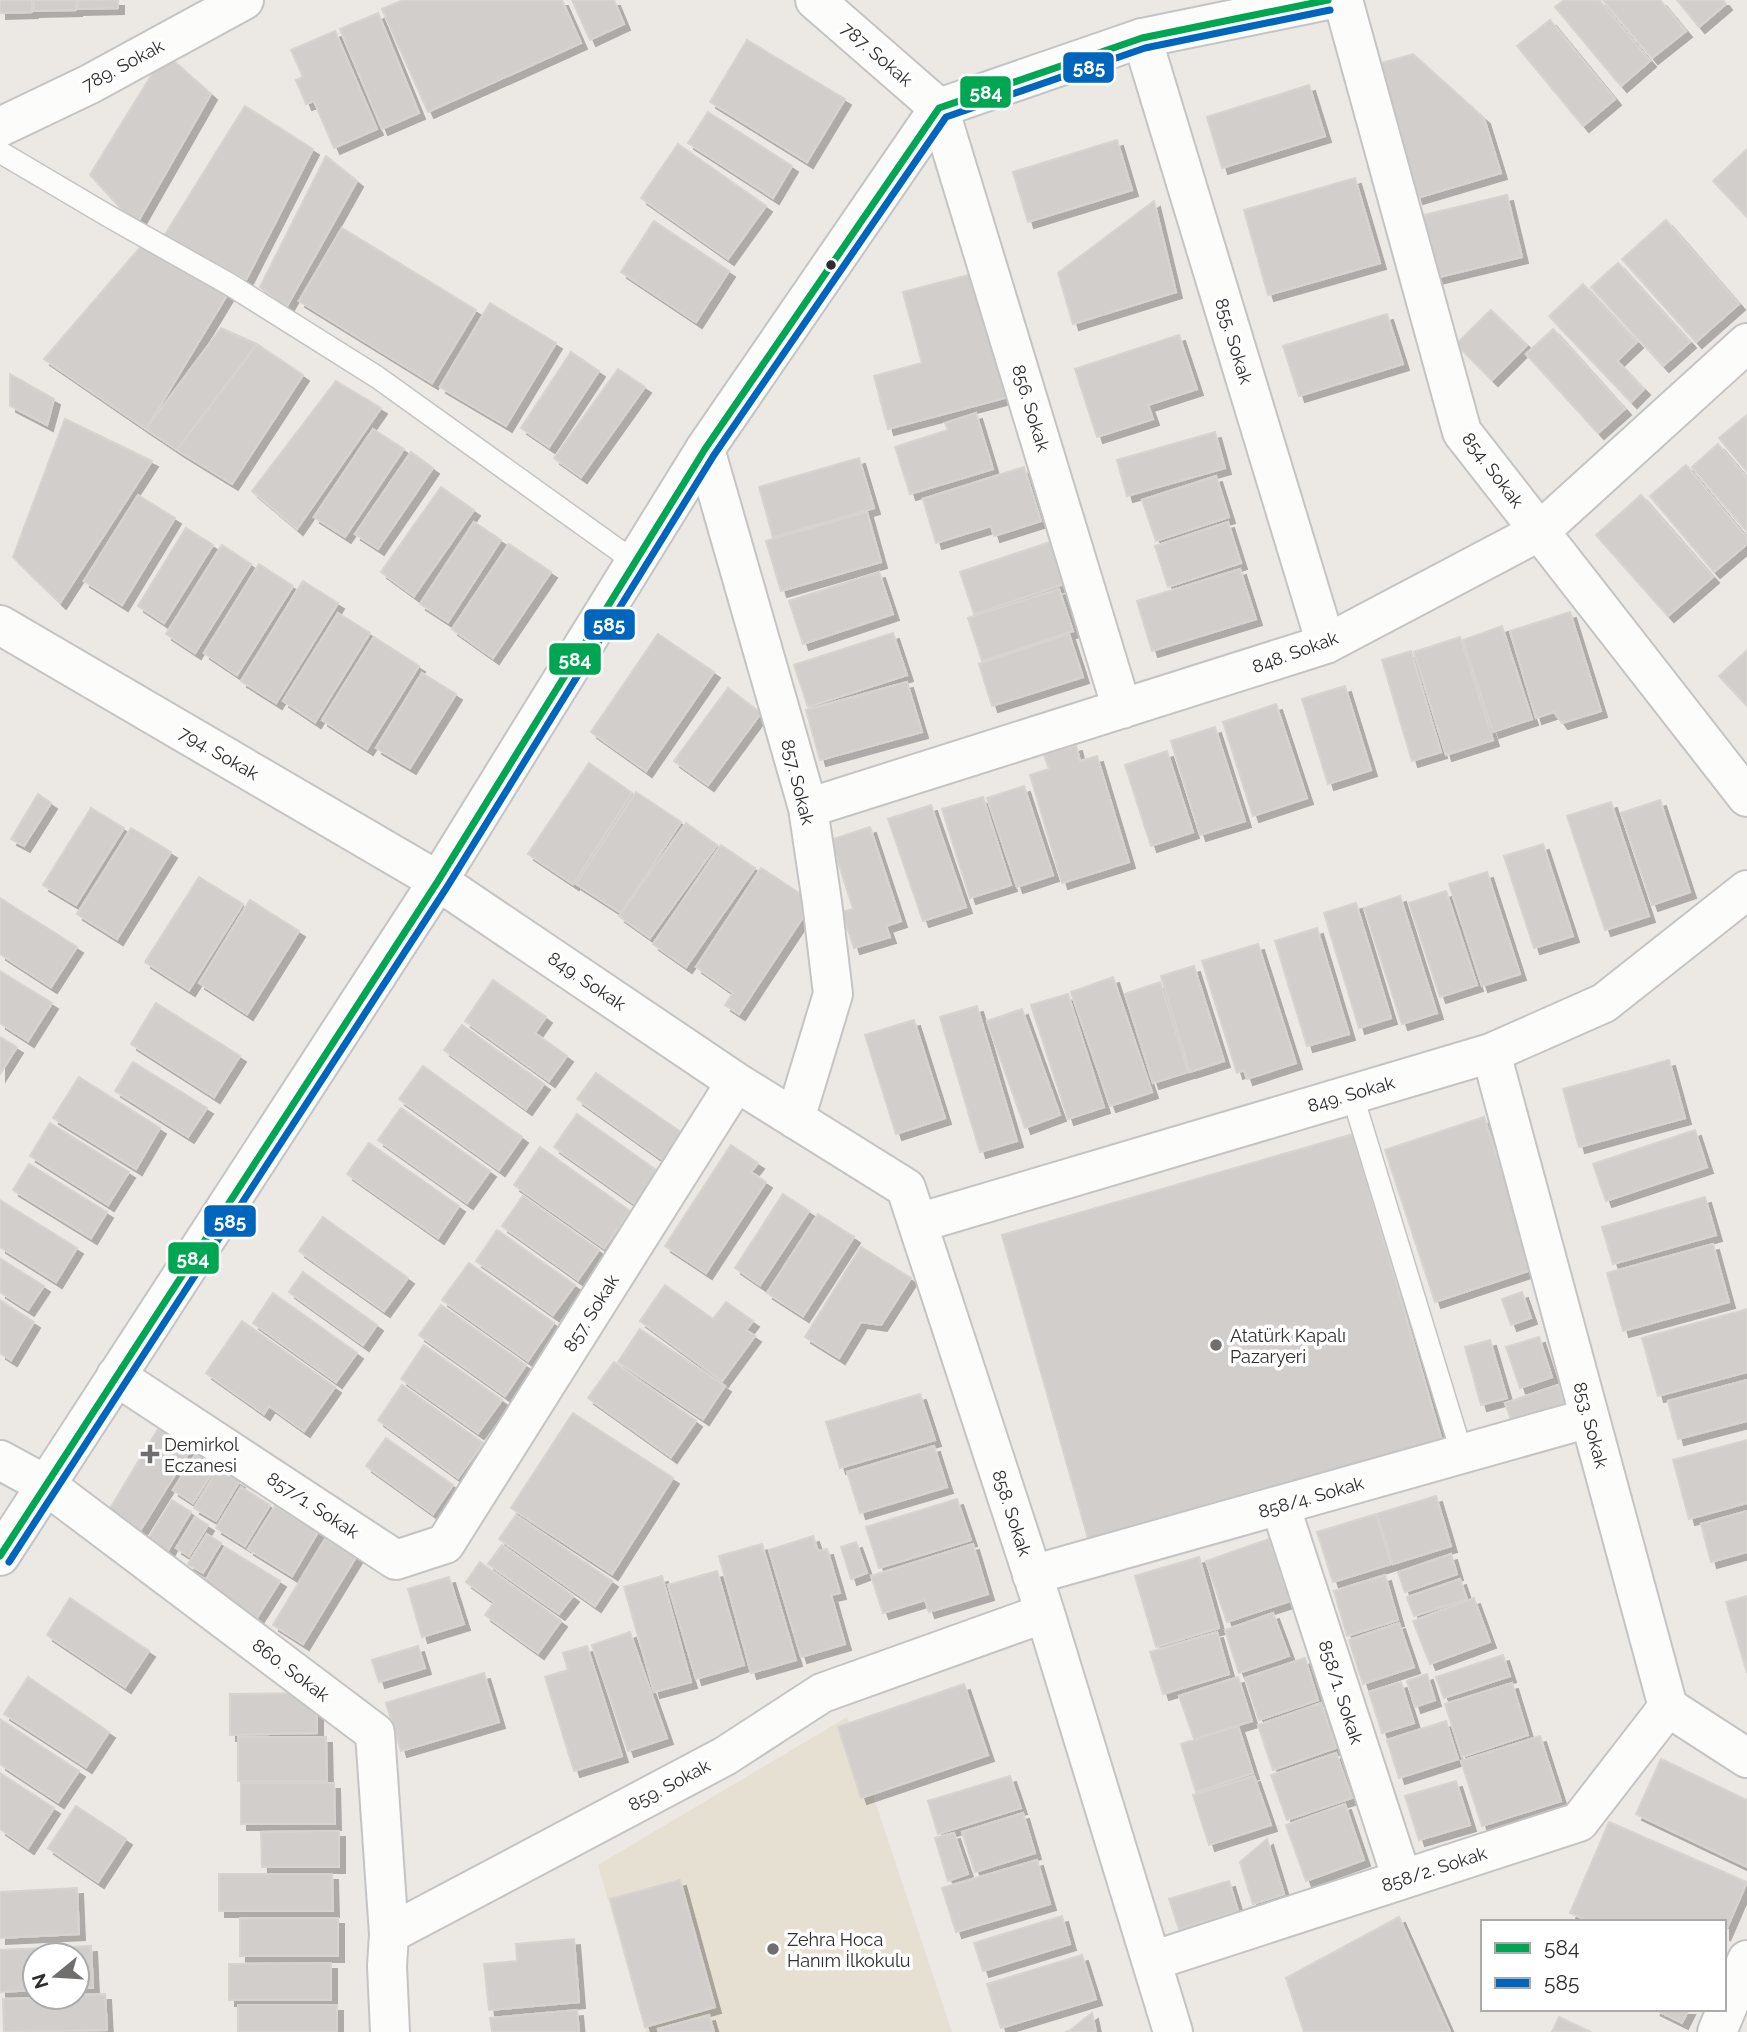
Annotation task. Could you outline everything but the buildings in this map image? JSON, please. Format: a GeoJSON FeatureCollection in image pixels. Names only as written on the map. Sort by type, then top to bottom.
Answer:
{"type":"FeatureCollection","features":[{"type":"Feature","properties":{"kind":"street","name":"789. Sokak"},"geometry":{"type":"LineString","coordinates":[[0,127],[90,84],[243,0]]}},
{"type":"Feature","properties":{"kind":"street","name":"787. Sokak"},"geometry":{"type":"LineString","coordinates":[[815,0],[939,108]]}},
{"type":"Feature","properties":{"kind":"street"},"geometry":{"type":"LineString","coordinates":[[0,1556],[438,881],[705,449],[939,108],[1142,38],[1328,0]]}},
{"type":"Feature","properties":{"kind":"street","name":"854. Sokak"},"geometry":{"type":"LineString","coordinates":[[1343,0],[1462,432],[1747,797]]}},
{"type":"Feature","properties":{"kind":"street","name":"855. Sokak"},"geometry":{"type":"LineString","coordinates":[[1142,38],[1326,644]]}},
{"type":"Feature","properties":{"kind":"street","name":"856. Sokak"},"geometry":{"type":"LineString","coordinates":[[939,108],[1122,709]]}},
{"type":"Feature","properties":{"kind":"street","name":"848. Sokak"},"geometry":{"type":"LineString","coordinates":[[808,808],[1326,644],[1540,531],[1747,343]]}},
{"type":"Feature","properties":{"kind":"street","name":"857. Sokak"},"geometry":{"type":"LineString","coordinates":[[705,449],[808,808],[833,994],[795,1119]]}},
{"type":"Feature","properties":{"kind":"street","name":"794. Sokak"},"geometry":{"type":"LineString","coordinates":[[0,625],[438,881]]}},
{"type":"Feature","properties":{"kind":"street","name":"849. Sokak"},"geometry":{"type":"LineString","coordinates":[[438,881],[736,1082]]}},
{"type":"Feature","properties":{"kind":"street","name":"849. Sokak"},"geometry":{"type":"LineString","coordinates":[[918,1223],[1492,1053],[1604,1003],[1747,890]]}},
{"type":"Feature","properties":{"kind":"street","name":"853. Sokak"},"geometry":{"type":"LineString","coordinates":[[1492,1053],[1668,1707]]}},
{"type":"Feature","properties":{"kind":"street","name":"857. Sokak"},"geometry":{"type":"LineString","coordinates":[[445,1544],[736,1082]]}},
{"type":"Feature","properties":{"kind":"street","name":"858. Sokak"},"geometry":{"type":"LineString","coordinates":[[736,1082],[906,1188],[1045,1613],[1173,2032]]}},
{"type":"Feature","properties":{"kind":"street","name":"857/1. Sokak"},"geometry":{"type":"LineString","coordinates":[[116,1376],[396,1560],[445,1544]]}},
{"type":"Feature","properties":{"kind":"street","name":"858/4. Sokak"},"geometry":{"type":"LineString","coordinates":[[1032,1575],[1589,1418]]}},
{"type":"Feature","properties":{"kind":"street","name":"860. Sokak"},"geometry":{"type":"LineString","coordinates":[[0,1460],[46,1485],[375,1733],[388,1934]]}},
{"type":"Feature","properties":{"kind":"street","name":"858/1. Sokak"},"geometry":{"type":"LineString","coordinates":[[1280,1505],[1402,1879]]}},
{"type":"Feature","properties":{"kind":"street","name":"859. Sokak"},"geometry":{"type":"LineString","coordinates":[[388,1934],[724,1756],[822,1693],[1045,1613]]}},
{"type":"Feature","properties":{"kind":"street"},"geometry":{"type":"LineString","coordinates":[[1668,1707],[1747,1758]]}},
{"type":"Feature","properties":{"kind":"street","name":"858/2. Sokak"},"geometry":{"type":"LineString","coordinates":[[1152,1961],[1579,1822],[1668,1707]]}},
{"type":"Feature","properties":{"kind":"street"},"geometry":{"type":"LineString","coordinates":[[388,1934],[390,2032]]}},
{"type":"Feature","properties":{"kind":"street"},"geometry":{"type":"LineString","coordinates":[[1726,2010],[1747,1960]]}},
{"type":"Feature","properties":{"kind":"street"},"geometry":{"type":"LineString","coordinates":[[1717,2032],[1726,2011]]}},
{"type":"Feature","properties":{"kind":"lane"},"geometry":{"type":"LineString","coordinates":[[0,152],[229,284],[377,377],[635,562]]}},
{"type":"Feature","properties":{"kind":"lane"},"geometry":{"type":"LineString","coordinates":[[1352,1094],[1461,1454]]}},
{"type":"Feature","properties":{"kind":"shaded area","name":"Zehra Hoca Hanım İlkokulu"},"geometry":{"type":"Polygon","coordinates":[[[847,1717],[952,2032],[646,2032],[598,1865],[847,1717]]]}},
{"type":"Feature","properties":{"kind":"transit line","name":"584"},"geometry":{"type":"LineString","coordinates":[[0,1556],[438,881],[705,449],[939,108],[1142,38],[1328,0]]}},
{"type":"Feature","properties":{"kind":"transit line","name":"585"},"geometry":{"type":"LineString","coordinates":[[9,1562],[447,887],[714,455],[946,117],[1145,48],[1330,10]]}},
{"type":"Feature","properties":{"kind":"place","name":"Atatürk Kapalı Pazaryeri"},"geometry":{"type":"Point","coordinates":[1216,1345]}},
{"type":"Feature","properties":{"kind":"place","name":"Demirkol Eczanesi"},"geometry":{"type":"Point","coordinates":[150,1454]}},
{"type":"Feature","properties":{"kind":"place","name":"Zehra Hoca Hanım İlkokulu"},"geometry":{"type":"Point","coordinates":[773,1949]}}]}
